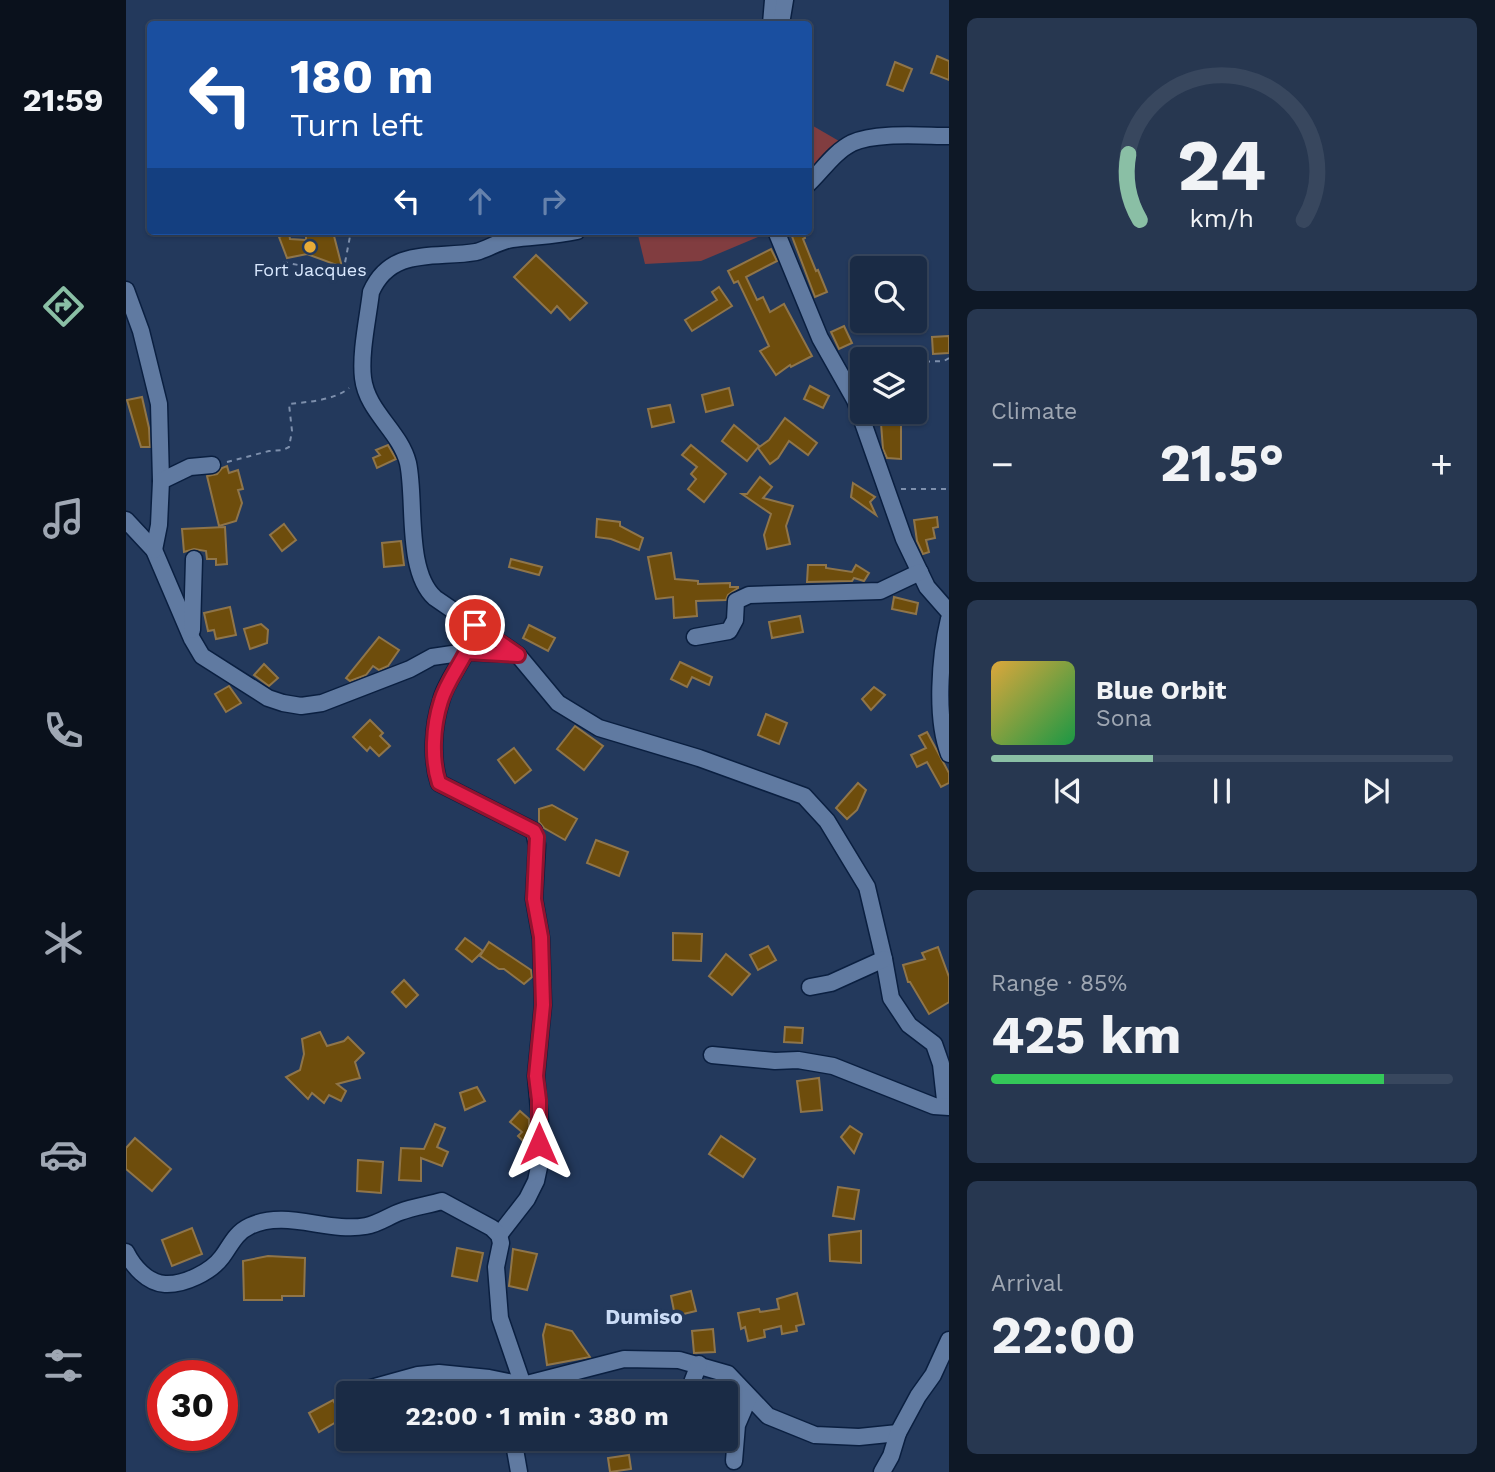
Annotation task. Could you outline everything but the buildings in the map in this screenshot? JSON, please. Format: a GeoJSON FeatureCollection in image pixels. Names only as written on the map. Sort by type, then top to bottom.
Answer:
{"type":"FeatureCollection","features":[{"type":"Feature","properties":{"kind":"street"},"geometry":{"type":"LineString","coordinates":[[771,21],[773,0]]}},
{"type":"Feature","properties":{"kind":"street"},"geometry":{"type":"LineString","coordinates":[[782,21],[785,0]]}},
{"type":"Feature","properties":{"kind":"street"},"geometry":{"type":"LineString","coordinates":[[812,179],[852,143],[877,138],[949,135]]}},
{"type":"Feature","properties":{"kind":"street"},"geometry":{"type":"LineString","coordinates":[[561,235],[510,240],[477,252],[415,256],[390,269],[376,281],[371,292],[363,376],[366,394],[400,444],[408,463],[418,563],[427,591],[518,655],[558,703],[600,728],[699,758],[804,796],[827,821],[867,887],[891,998],[909,1025],[934,1044],[941,1064],[945,1100],[949,1107]]}},
{"type":"Feature","properties":{"kind":"street"},"geometry":{"type":"LineString","coordinates":[[778,235],[820,338],[855,400],[904,539],[927,587],[949,612]]}},
{"type":"Feature","properties":{"kind":"street"},"geometry":{"type":"LineString","coordinates":[[126,290],[141,331],[159,404],[162,481],[159,525],[153,550]]}},
{"type":"Feature","properties":{"kind":"street"},"geometry":{"type":"LineString","coordinates":[[162,481],[190,467],[212,465]]}},
{"type":"Feature","properties":{"kind":"street"},"geometry":{"type":"LineString","coordinates":[[126,521],[153,550],[202,656],[268,698],[301,706],[334,699],[410,669],[432,657],[466,652],[518,655]]}},
{"type":"Feature","properties":{"kind":"street"},"geometry":{"type":"LineString","coordinates":[[192,639],[194,559]]}},
{"type":"Feature","properties":{"kind":"street"},"geometry":{"type":"LineString","coordinates":[[695,637],[729,631],[735,620],[736,601],[748,595],[880,592],[920,572]]}},
{"type":"Feature","properties":{"kind":"street"},"geometry":{"type":"LineString","coordinates":[[949,620],[941,659],[944,740],[949,754]]}},
{"type":"Feature","properties":{"kind":"street"},"geometry":{"type":"LineString","coordinates":[[466,652],[441,699],[438,712],[435,763],[439,783],[534,831],[537,845],[534,899],[541,937],[543,1005],[536,1076],[540,1111],[539,1167],[536,1181],[527,1199],[499,1235]]}},
{"type":"Feature","properties":{"kind":"street"},"geometry":{"type":"LineString","coordinates":[[810,987],[831,983],[884,959]]}},
{"type":"Feature","properties":{"kind":"street"},"geometry":{"type":"LineString","coordinates":[[712,1055],[775,1061],[798,1059],[833,1066],[934,1106],[949,1107]]}},
{"type":"Feature","properties":{"kind":"street"},"geometry":{"type":"LineString","coordinates":[[126,1252],[133,1266],[151,1279],[165,1284],[191,1280],[220,1260],[237,1234],[252,1225],[281,1220],[343,1228],[369,1226],[402,1211],[442,1201],[492,1228],[499,1235],[501,1243],[496,1267],[500,1318],[520,1381]]}},
{"type":"Feature","properties":{"kind":"street"},"geometry":{"type":"LineString","coordinates":[[882,1472],[891,1456],[898,1433],[933,1375],[949,1340]]}},
{"type":"Feature","properties":{"kind":"street"},"geometry":{"type":"LineString","coordinates":[[549,1381],[624,1359],[679,1360],[728,1374],[768,1416],[815,1435],[859,1437],[898,1433]]}},
{"type":"Feature","properties":{"kind":"street"},"geometry":{"type":"LineString","coordinates":[[693,1381],[699,1364]]}},
{"type":"Feature","properties":{"kind":"street"},"geometry":{"type":"LineString","coordinates":[[393,1381],[439,1373],[498,1381]]}},
{"type":"Feature","properties":{"kind":"street"},"geometry":{"type":"LineString","coordinates":[[734,1461],[737,1425],[749,1396]]}},
{"type":"Feature","properties":{"kind":"street"},"geometry":{"type":"LineString","coordinates":[[515,1451],[519,1472]]}},
{"type":"Feature","properties":{"kind":"path"},"geometry":{"type":"LineString","coordinates":[[283,262],[339,273],[344,268],[350,235]]}},
{"type":"Feature","properties":{"kind":"path"},"geometry":{"type":"LineString","coordinates":[[927,362],[944,361],[949,358]]}},
{"type":"Feature","properties":{"kind":"path"},"geometry":{"type":"LineString","coordinates":[[212,465],[284,450],[289,447],[292,431],[289,404],[326,400],[332,394],[343,393],[363,376]]}},
{"type":"Feature","properties":{"kind":"path"},"geometry":{"type":"LineString","coordinates":[[885,489],[949,489]]}},
{"type":"Feature","properties":{"kind":"shaded area"},"geometry":{"type":"Polygon","coordinates":[[[812,125],[839,141],[812,172],[812,125]]]}},
{"type":"Feature","properties":{"kind":"shaded area"},"geometry":{"type":"Polygon","coordinates":[[[638,235],[758,235],[701,261],[645,264],[638,235]]]}},
{"type":"Feature","properties":{"kind":"place","name":"Fort Jacques"},"geometry":{"type":"Point","coordinates":[310,247]}},
{"type":"Feature","properties":{"kind":"district","name":"Dumiso"},"geometry":{"type":"Point","coordinates":[644,1316]}},
{"type":"Feature","properties":{"kind":"route"},"geometry":{"type":"LineString","coordinates":[[475,625],[518,655],[466,652],[441,699],[436,724],[436,773],[439,783],[534,831],[537,837],[534,899],[541,937],[543,1005],[536,1076],[539,1144]]}}]}
